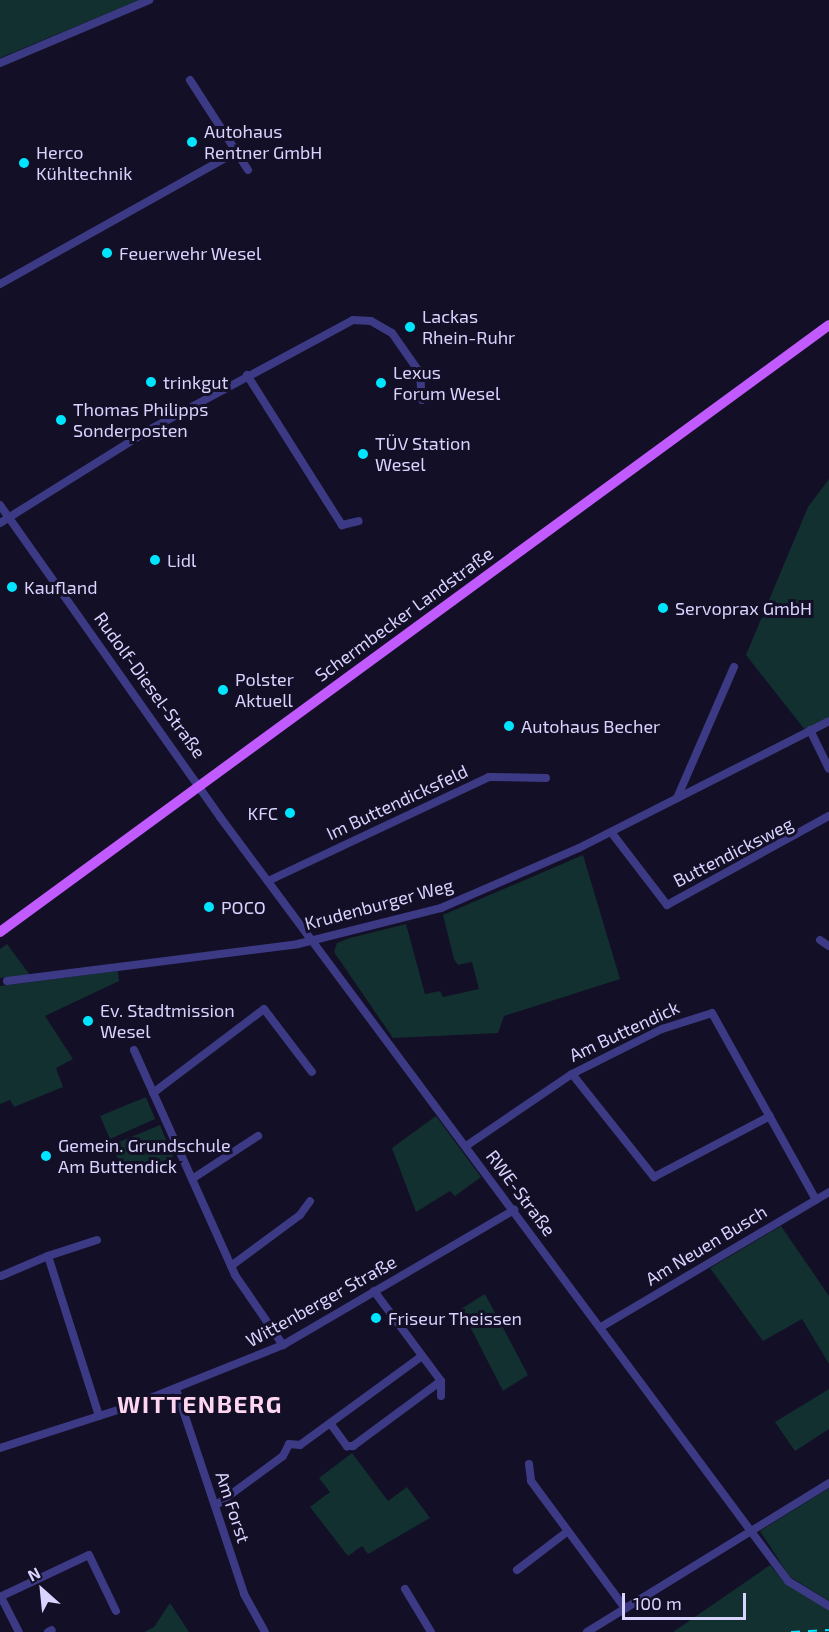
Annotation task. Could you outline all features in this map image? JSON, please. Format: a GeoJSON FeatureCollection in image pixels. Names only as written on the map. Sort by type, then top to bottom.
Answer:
{"type":"FeatureCollection","features":[{"type":"Feature","properties":{"kind":"main road","name":"Schermbecker Landstraße"},"geometry":{"type":"LineString","coordinates":[[0,932],[829,325]]}},
{"type":"Feature","properties":{"kind":"street"},"geometry":{"type":"LineString","coordinates":[[0,63],[149,0]]}},
{"type":"Feature","properties":{"kind":"street"},"geometry":{"type":"LineString","coordinates":[[190,80],[248,170]]}},
{"type":"Feature","properties":{"kind":"street"},"geometry":{"type":"LineString","coordinates":[[0,285],[236,152]]}},
{"type":"Feature","properties":{"kind":"street"},"geometry":{"type":"LineString","coordinates":[[0,524],[308,340],[363,319],[392,333],[420,373],[422,400]]}},
{"type":"Feature","properties":{"kind":"street"},"geometry":{"type":"LineString","coordinates":[[247,375],[342,525],[359,521]]}},
{"type":"Feature","properties":{"kind":"street","name":"Rudolf-Diesel-Straße"},"geometry":{"type":"LineString","coordinates":[[0,505],[201,784]]}},
{"type":"Feature","properties":{"kind":"street"},"geometry":{"type":"LineString","coordinates":[[677,798],[734,667]]}},
{"type":"Feature","properties":{"kind":"street","name":"Krudenburger Weg"},"geometry":{"type":"LineString","coordinates":[[8,981],[313,941],[441,908],[611,832],[829,721]]}},
{"type":"Feature","properties":{"kind":"street"},"geometry":{"type":"LineString","coordinates":[[810,730],[829,769]]}},
{"type":"Feature","properties":{"kind":"street","name":"Im Buttendicksfeld"},"geometry":{"type":"LineString","coordinates":[[268,880],[489,777],[546,778]]}},
{"type":"Feature","properties":{"kind":"street","name":"RWE-Straße"},"geometry":{"type":"LineString","coordinates":[[201,784],[268,880],[788,1581],[829,1606]]}},
{"type":"Feature","properties":{"kind":"street","name":"Buttendicksweg"},"geometry":{"type":"LineString","coordinates":[[611,832],[667,904],[829,816]]}},
{"type":"Feature","properties":{"kind":"street"},"geometry":{"type":"LineString","coordinates":[[820,940],[829,946]]}},
{"type":"Feature","properties":{"kind":"street"},"geometry":{"type":"LineString","coordinates":[[153,1093],[264,1009],[312,1072]]}},
{"type":"Feature","properties":{"kind":"street","name":"Am Buttendick"},"geometry":{"type":"LineString","coordinates":[[466,1146],[572,1074],[662,1029],[712,1013],[816,1200]]}},
{"type":"Feature","properties":{"kind":"street"},"geometry":{"type":"LineString","coordinates":[[134,1050],[231,1266],[283,1345]]}},
{"type":"Feature","properties":{"kind":"street"},"geometry":{"type":"LineString","coordinates":[[572,1074],[654,1177],[770,1116]]}},
{"type":"Feature","properties":{"kind":"street"},"geometry":{"type":"LineString","coordinates":[[192,1179],[258,1136]]}},
{"type":"Feature","properties":{"kind":"street","name":"Am Neuen Busch"},"geometry":{"type":"LineString","coordinates":[[601,1327],[829,1192]]}},
{"type":"Feature","properties":{"kind":"street"},"geometry":{"type":"LineString","coordinates":[[231,1266],[300,1215],[310,1201]]}},
{"type":"Feature","properties":{"kind":"street","name":"Wittenberger Straße"},"geometry":{"type":"LineString","coordinates":[[0,1448],[176,1389],[283,1345],[514,1210]]}},
{"type":"Feature","properties":{"kind":"street"},"geometry":{"type":"LineString","coordinates":[[1,1276],[48,1256],[97,1240]]}},
{"type":"Feature","properties":{"kind":"street"},"geometry":{"type":"LineString","coordinates":[[48,1256],[99,1416]]}},
{"type":"Feature","properties":{"kind":"street"},"geometry":{"type":"LineString","coordinates":[[374,1291],[441,1381],[441,1396]]}},
{"type":"Feature","properties":{"kind":"street"},"geometry":{"type":"LineString","coordinates":[[215,1506],[283,1456],[289,1444],[300,1445],[422,1356]]}},
{"type":"Feature","properties":{"kind":"street"},"geometry":{"type":"LineString","coordinates":[[330,1423],[347,1446],[353,1446],[441,1381]]}},
{"type":"Feature","properties":{"kind":"street","name":"Am Forst"},"geometry":{"type":"LineString","coordinates":[[176,1389],[244,1594],[265,1632]]}},
{"type":"Feature","properties":{"kind":"street"},"geometry":{"type":"LineString","coordinates":[[529,1464],[531,1481],[625,1608]]}},
{"type":"Feature","properties":{"kind":"street"},"geometry":{"type":"LineString","coordinates":[[587,1632],[829,1483]]}},
{"type":"Feature","properties":{"kind":"street"},"geometry":{"type":"LineString","coordinates":[[517,1570],[568,1531]]}},
{"type":"Feature","properties":{"kind":"street"},"geometry":{"type":"LineString","coordinates":[[18,1632],[1,1597],[89,1556],[116,1611]]}},
{"type":"Feature","properties":{"kind":"street"},"geometry":{"type":"LineString","coordinates":[[405,1589],[431,1632]]}},
{"type":"Feature","properties":{"kind":"green space"},"geometry":{"type":"Polygon","coordinates":[[[0,0],[139,0],[0,58],[0,0]]]}},
{"type":"Feature","properties":{"kind":"green space"},"geometry":{"type":"Polygon","coordinates":[[[829,479],[829,718],[805,730],[746,655],[808,507],[829,479]]]}},
{"type":"Feature","properties":{"kind":"green space"},"geometry":{"type":"Polygon","coordinates":[[[583,855],[620,979],[504,1016],[498,1033],[393,1038],[334,952],[337,943],[406,924],[425,994],[440,991],[443,997],[479,989],[472,962],[458,965],[454,959],[443,915],[583,855]]]}},
{"type":"Feature","properties":{"kind":"green space"},"geometry":{"type":"Polygon","coordinates":[[[7,944],[30,975],[0,978],[0,949],[7,944]]]}},
{"type":"Feature","properties":{"kind":"green space"},"geometry":{"type":"Polygon","coordinates":[[[118,971],[119,981],[45,1016],[73,1059],[56,1068],[63,1087],[14,1107],[10,1100],[0,1104],[0,986],[118,971]]]}},
{"type":"Feature","properties":{"kind":"green space"},"geometry":{"type":"Polygon","coordinates":[[[146,1097],[155,1119],[110,1139],[100,1116],[146,1097]]]}},
{"type":"Feature","properties":{"kind":"green space"},"geometry":{"type":"Polygon","coordinates":[[[436,1116],[481,1177],[455,1196],[450,1191],[416,1212],[392,1148],[436,1116]]]}},
{"type":"Feature","properties":{"kind":"green space"},"geometry":{"type":"Polygon","coordinates":[[[160,1125],[173,1157],[125,1176],[112,1145],[160,1125]]]}},
{"type":"Feature","properties":{"kind":"green space"},"geometry":{"type":"Polygon","coordinates":[[[781,1226],[829,1296],[829,1364],[802,1319],[763,1341],[710,1268],[781,1226]]]}},
{"type":"Feature","properties":{"kind":"green space"},"geometry":{"type":"Polygon","coordinates":[[[485,1294],[528,1375],[503,1391],[461,1309],[485,1294]]]}},
{"type":"Feature","properties":{"kind":"green space"},"geometry":{"type":"Polygon","coordinates":[[[829,1389],[829,1429],[795,1451],[775,1422],[829,1389]]]}},
{"type":"Feature","properties":{"kind":"green space"},"geometry":{"type":"Polygon","coordinates":[[[352,1453],[388,1501],[407,1487],[430,1518],[368,1554],[362,1546],[348,1556],[310,1507],[330,1492],[319,1478],[352,1453]]]}},
{"type":"Feature","properties":{"kind":"green space"},"geometry":{"type":"Polygon","coordinates":[[[829,1488],[829,1601],[789,1576],[760,1531],[829,1488]]]}},
{"type":"Feature","properties":{"kind":"green space"},"geometry":{"type":"Polygon","coordinates":[[[770,1565],[784,1582],[829,1609],[829,1632],[673,1632],[770,1565]]]}},
{"type":"Feature","properties":{"kind":"green space"},"geometry":{"type":"Polygon","coordinates":[[[170,1603],[189,1632],[144,1632],[154,1627],[170,1603]]]}},
{"type":"Feature","properties":{"kind":"railway"},"geometry":{"type":"LineString","coordinates":[[791,1632],[829,1630]]}},
{"type":"Feature","properties":{"kind":"place","name":"Autohaus Rentner GmbH"},"geometry":{"type":"Point","coordinates":[192,142]}},
{"type":"Feature","properties":{"kind":"place","name":"Herco Kühltechnik"},"geometry":{"type":"Point","coordinates":[24,163]}},
{"type":"Feature","properties":{"kind":"place","name":"Feuerwehr Wesel"},"geometry":{"type":"Point","coordinates":[107,253]}},
{"type":"Feature","properties":{"kind":"place","name":"Lackas Rhein-Ruhr"},"geometry":{"type":"Point","coordinates":[410,327]}},
{"type":"Feature","properties":{"kind":"place","name":"trinkgut"},"geometry":{"type":"Point","coordinates":[151,382]}},
{"type":"Feature","properties":{"kind":"place","name":"Lexus Forum Wesel"},"geometry":{"type":"Point","coordinates":[381,383]}},
{"type":"Feature","properties":{"kind":"place","name":"Thomas Philipps Sonderposten"},"geometry":{"type":"Point","coordinates":[61,420]}},
{"type":"Feature","properties":{"kind":"place","name":"TÜV Station Wesel"},"geometry":{"type":"Point","coordinates":[363,454]}},
{"type":"Feature","properties":{"kind":"place","name":"Lidl"},"geometry":{"type":"Point","coordinates":[155,560]}},
{"type":"Feature","properties":{"kind":"place","name":"Kaufland"},"geometry":{"type":"Point","coordinates":[12,587]}},
{"type":"Feature","properties":{"kind":"place","name":"Servoprax GmbH"},"geometry":{"type":"Point","coordinates":[663,608]}},
{"type":"Feature","properties":{"kind":"place","name":"Polster Aktuell"},"geometry":{"type":"Point","coordinates":[223,690]}},
{"type":"Feature","properties":{"kind":"place","name":"Autohaus Becher"},"geometry":{"type":"Point","coordinates":[509,726]}},
{"type":"Feature","properties":{"kind":"place","name":"KFC"},"geometry":{"type":"Point","coordinates":[290,813]}},
{"type":"Feature","properties":{"kind":"place","name":"POCO"},"geometry":{"type":"Point","coordinates":[209,907]}},
{"type":"Feature","properties":{"kind":"place","name":"Ev. Stadtmission Wesel"},"geometry":{"type":"Point","coordinates":[88,1021]}},
{"type":"Feature","properties":{"kind":"place","name":"Gemein. Grundschule Am Buttendick"},"geometry":{"type":"Point","coordinates":[46,1156]}},
{"type":"Feature","properties":{"kind":"place","name":"Friseur Theissen"},"geometry":{"type":"Point","coordinates":[376,1318]}},
{"type":"Feature","properties":{"kind":"district","name":"WITTENBERG"},"geometry":{"type":"Point","coordinates":[200,1404]}}]}
